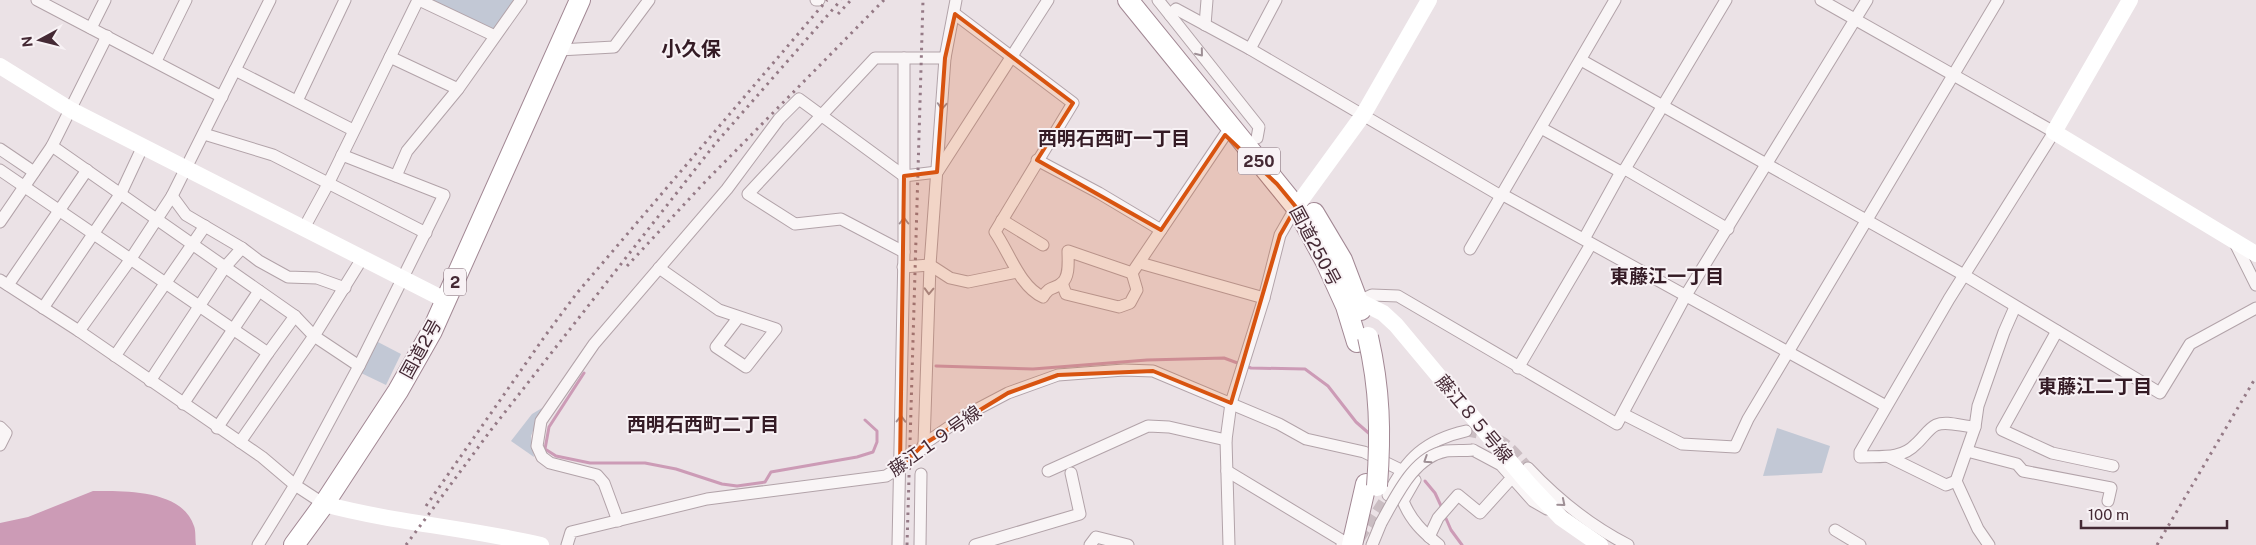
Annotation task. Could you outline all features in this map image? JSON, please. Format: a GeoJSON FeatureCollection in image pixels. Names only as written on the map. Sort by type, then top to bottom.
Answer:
{"type":"FeatureCollection","features":[{"type":"Feature","properties":{"kind":"highway","name":"国道2号"},"geometry":{"type":"LineString","coordinates":[[294,545],[324,504],[398,392],[447,301],[580,0]]}},
{"type":"Feature","properties":{"kind":"highway","name":"国道250号"},"geometry":{"type":"LineString","coordinates":[[1128,0],[1277,184],[1300,202]]}},
{"type":"Feature","properties":{"kind":"highway","name":"国道250号"},"geometry":{"type":"LineString","coordinates":[[1145,0],[1257,138],[1300,202],[1326,262],[1353,304],[1363,340],[1368,412],[1377,488],[1364,545]]}},
{"type":"Feature","properties":{"kind":"highway","name":"国道250号"},"geometry":{"type":"LineString","coordinates":[[1352,545],[1377,488]]}},
{"type":"Feature","properties":{"kind":"street"},"geometry":{"type":"LineString","coordinates":[[37,0],[156,61],[222,98]]}},
{"type":"Feature","properties":{"kind":"street"},"geometry":{"type":"LineString","coordinates":[[91,28],[105,0]]}},
{"type":"Feature","properties":{"kind":"street"},"geometry":{"type":"LineString","coordinates":[[156,61],[186,0]]}},
{"type":"Feature","properties":{"kind":"street"},"geometry":{"type":"LineString","coordinates":[[79,331],[130,260],[172,196],[270,0]]}},
{"type":"Feature","properties":{"kind":"street"},"geometry":{"type":"LineString","coordinates":[[297,101],[345,0]]}},
{"type":"Feature","properties":{"kind":"street"},"geometry":{"type":"LineString","coordinates":[[304,228],[328,184],[419,0],[495,36]]}},
{"type":"Feature","properties":{"kind":"street"},"geometry":{"type":"LineString","coordinates":[[396,176],[407,151],[458,89],[521,0]]}},
{"type":"Feature","properties":{"kind":"street"},"geometry":{"type":"LineString","coordinates":[[559,50],[614,47],[649,0]]}},
{"type":"Feature","properties":{"kind":"street"},"geometry":{"type":"LineString","coordinates":[[924,444],[930,265],[945,58],[955,14],[956,0]]}},
{"type":"Feature","properties":{"kind":"street"},"geometry":{"type":"LineString","coordinates":[[937,172],[1048,0]]}},
{"type":"Feature","properties":{"kind":"street"},"geometry":{"type":"LineString","coordinates":[[1118,0],[1225,135],[1248,160],[1277,184]]}},
{"type":"Feature","properties":{"kind":"street"},"geometry":{"type":"LineString","coordinates":[[1158,0],[1259,127],[1257,138]]}},
{"type":"Feature","properties":{"kind":"street"},"geometry":{"type":"LineString","coordinates":[[1205,25],[1207,0]]}},
{"type":"Feature","properties":{"kind":"street"},"geometry":{"type":"LineString","coordinates":[[1250,49],[1276,0]]}},
{"type":"Feature","properties":{"kind":"street"},"geometry":{"type":"LineString","coordinates":[[1229,545],[1226,440],[1232,403],[1264,298],[1280,235],[1300,202],[1363,115],[1429,0]]}},
{"type":"Feature","properties":{"kind":"street"},"geometry":{"type":"LineString","coordinates":[[1470,249],[1615,0]]}},
{"type":"Feature","properties":{"kind":"street"},"geometry":{"type":"LineString","coordinates":[[1518,368],[1588,241],[1623,170],[1726,0]]}},
{"type":"Feature","properties":{"kind":"street"},"geometry":{"type":"LineString","coordinates":[[1821,0],[2054,132],[2256,254]]}},
{"type":"Feature","properties":{"kind":"street"},"geometry":{"type":"LineString","coordinates":[[1353,304],[1372,295],[1398,296],[1518,368],[1618,424],[1686,295],[1867,0]]}},
{"type":"Feature","properties":{"kind":"street"},"geometry":{"type":"LineString","coordinates":[[1623,414],[1682,444],[1736,447],[1748,419],[1866,220],[1955,76],[1998,0]]}},
{"type":"Feature","properties":{"kind":"street"},"geometry":{"type":"LineString","coordinates":[[1975,427],[1962,427],[1946,423],[1935,425],[1909,452],[1889,457],[1860,457],[1860,452],[1886,406],[1964,275],[2054,132],[2130,0]]}},
{"type":"Feature","properties":{"kind":"street"},"geometry":{"type":"LineString","coordinates":[[1170,15],[1176,9],[1250,49],[1501,196],[1588,241],[1886,406]]}},
{"type":"Feature","properties":{"kind":"street"},"geometry":{"type":"LineString","coordinates":[[955,14],[1073,103],[995,232],[1008,251],[1017,272],[1033,292],[1043,297],[1048,288],[1062,283],[1068,273],[1068,252],[1132,273]]}},
{"type":"Feature","properties":{"kind":"street"},"geometry":{"type":"LineString","coordinates":[[0,222],[52,146],[107,36]]}},
{"type":"Feature","properties":{"kind":"street"},"geometry":{"type":"LineString","coordinates":[[390,57],[458,89]]}},
{"type":"Feature","properties":{"kind":"street"},"geometry":{"type":"LineString","coordinates":[[904,252],[841,219],[795,224],[748,194],[875,58],[945,58]]}},
{"type":"Feature","properties":{"kind":"street"},"geometry":{"type":"LineString","coordinates":[[898,545],[904,252],[904,58]]}},
{"type":"Feature","properties":{"kind":"street"},"geometry":{"type":"LineString","coordinates":[[1581,60],[1964,275],[2160,393],[2190,344],[2256,308]]}},
{"type":"Feature","properties":{"kind":"street"},"geometry":{"type":"LineString","coordinates":[[0,66],[71,110],[447,301]]}},
{"type":"Feature","properties":{"kind":"street"},"geometry":{"type":"LineString","coordinates":[[235,70],[354,130]]}},
{"type":"Feature","properties":{"kind":"street"},"geometry":{"type":"LineString","coordinates":[[618,521],[604,483],[597,475],[550,463],[542,457],[537,446],[541,421],[594,344],[727,189],[779,119],[799,99],[904,176],[937,172]]}},
{"type":"Feature","properties":{"kind":"street"},"geometry":{"type":"LineString","coordinates":[[1541,128],[1623,170],[1728,229]]}},
{"type":"Feature","properties":{"kind":"street"},"geometry":{"type":"LineString","coordinates":[[204,134],[273,155],[426,233]]}},
{"type":"Feature","properties":{"kind":"street"},"geometry":{"type":"LineString","coordinates":[[1132,273],[1225,135]]}},
{"type":"Feature","properties":{"kind":"street"},"geometry":{"type":"LineString","coordinates":[[52,146],[151,213],[156,219],[294,316],[314,336],[359,366]]}},
{"type":"Feature","properties":{"kind":"street"},"geometry":{"type":"LineString","coordinates":[[43,308],[121,193],[144,146]]}},
{"type":"Feature","properties":{"kind":"street"},"geometry":{"type":"LineString","coordinates":[[0,148],[34,172]]}},
{"type":"Feature","properties":{"kind":"street"},"geometry":{"type":"LineString","coordinates":[[258,545],[295,485],[359,366],[444,195],[342,155]]}},
{"type":"Feature","properties":{"kind":"street"},"geometry":{"type":"LineString","coordinates":[[1037,160],[1161,230]]}},
{"type":"Feature","properties":{"kind":"street"},"geometry":{"type":"LineString","coordinates":[[0,170],[268,353]]}},
{"type":"Feature","properties":{"kind":"street"},"geometry":{"type":"LineString","coordinates":[[87,170],[60,211],[4,283],[79,331],[217,428],[262,457],[295,485],[324,504],[495,540],[541,545]]}},
{"type":"Feature","properties":{"kind":"street"},"geometry":{"type":"LineString","coordinates":[[172,196],[186,215],[288,277],[317,278],[345,288]]}},
{"type":"Feature","properties":{"kind":"street"},"geometry":{"type":"LineString","coordinates":[[1002,220],[1043,245]]}},
{"type":"Feature","properties":{"kind":"street"},"geometry":{"type":"LineString","coordinates":[[115,356],[205,226]]}},
{"type":"Feature","properties":{"kind":"street"},"geometry":{"type":"LineString","coordinates":[[2235,243],[2256,285]]}},
{"type":"Feature","properties":{"kind":"street"},"geometry":{"type":"LineString","coordinates":[[150,381],[225,267],[242,248]]}},
{"type":"Feature","properties":{"kind":"street"},"geometry":{"type":"LineString","coordinates":[[240,442],[314,336],[363,257]]}},
{"type":"Feature","properties":{"kind":"street"},"geometry":{"type":"LineString","coordinates":[[1140,263],[1264,298]]}},
{"type":"Feature","properties":{"kind":"street"},"geometry":{"type":"LineString","coordinates":[[903,267],[930,265],[950,278],[968,282],[1017,272]]}},
{"type":"Feature","properties":{"kind":"street"},"geometry":{"type":"LineString","coordinates":[[659,268],[719,310],[738,318],[776,328],[746,367],[716,348],[738,318]]}},
{"type":"Feature","properties":{"kind":"street"},"geometry":{"type":"LineString","coordinates":[[1062,283],[1066,294],[1119,308],[1130,303],[1137,290],[1132,273]]}},
{"type":"Feature","properties":{"kind":"street"},"geometry":{"type":"LineString","coordinates":[[183,404],[259,291]]}},
{"type":"Feature","properties":{"kind":"street","name":"藤江８５号線"},"geometry":{"type":"LineString","coordinates":[[1353,304],[1383,313],[1396,325],[1418,348],[1459,403],[1561,518],[1600,545]]}},
{"type":"Feature","properties":{"kind":"street"},"geometry":{"type":"LineString","coordinates":[[1988,545],[1978,529],[1956,481],[1975,427],[1978,406],[2009,319],[2016,307]]}},
{"type":"Feature","properties":{"kind":"street"},"geometry":{"type":"LineString","coordinates":[[217,428],[294,316]]}},
{"type":"Feature","properties":{"kind":"street"},"geometry":{"type":"LineString","coordinates":[[2057,331],[2002,430],[2052,453],[2114,466]]}},
{"type":"Feature","properties":{"kind":"street","name":"藤江１９号線"},"geometry":{"type":"LineString","coordinates":[[567,545],[571,532],[707,499],[886,476],[900,468],[904,460],[922,450],[924,444],[968,414],[1008,393],[1058,375],[1124,370],[1153,371],[1232,403],[1279,424],[1306,439],[1364,452],[1401,470]]}},
{"type":"Feature","properties":{"kind":"street"},"geometry":{"type":"LineString","coordinates":[[1048,471],[1148,426],[1169,427],[1226,440]]}},
{"type":"Feature","properties":{"kind":"street"},"geometry":{"type":"LineString","coordinates":[[0,427],[6,433],[0,445]]}},
{"type":"Feature","properties":{"kind":"street"},"geometry":{"type":"LineString","coordinates":[[1377,488],[1401,470],[1422,449],[1450,435],[1466,431]]}},
{"type":"Feature","properties":{"kind":"street"},"geometry":{"type":"LineString","coordinates":[[1372,545],[1381,523],[1413,471],[1426,459],[1445,451],[1473,450],[1501,466],[1533,500],[1561,518]]}},
{"type":"Feature","properties":{"kind":"street"},"geometry":{"type":"LineString","coordinates":[[1967,451],[2017,464],[2023,471],[2111,488],[2108,501]]}},
{"type":"Feature","properties":{"kind":"street"},"geometry":{"type":"LineString","coordinates":[[1889,457],[1946,485],[1956,481]]}},
{"type":"Feature","properties":{"kind":"street"},"geometry":{"type":"LineString","coordinates":[[1528,468],[1550,492],[1577,515],[1604,533],[1628,545]]}},
{"type":"Feature","properties":{"kind":"street"},"geometry":{"type":"LineString","coordinates":[[1401,470],[1415,480],[1403,501],[1409,515],[1439,545]]}},
{"type":"Feature","properties":{"kind":"street"},"geometry":{"type":"LineString","coordinates":[[1227,471],[1344,541],[1342,545]]}},
{"type":"Feature","properties":{"kind":"street"},"geometry":{"type":"LineString","coordinates":[[975,545],[1080,514],[1071,472]]}},
{"type":"Feature","properties":{"kind":"street"},"geometry":{"type":"LineString","coordinates":[[920,545],[921,474]]}},
{"type":"Feature","properties":{"kind":"street"},"geometry":{"type":"LineString","coordinates":[[1429,537],[1438,518],[1458,495],[1480,513],[1508,482]]}},
{"type":"Feature","properties":{"kind":"street"},"geometry":{"type":"LineString","coordinates":[[1835,530],[1860,545]]}},
{"type":"Feature","properties":{"kind":"street"},"geometry":{"type":"LineString","coordinates":[[1090,545],[1096,537],[1128,545]]}},
{"type":"Feature","properties":{"kind":"highlighted area"},"geometry":{"type":"Polygon","coordinates":[[[955,14],[1073,103],[1037,160],[1161,230],[1225,135],[1277,184],[1296,207],[1280,235],[1231,403],[1153,371],[1058,375],[1008,393],[924,444],[900,467],[904,176],[937,172],[945,58],[955,14]]]}},
{"type":"Feature","properties":{"kind":"shaded area"},"geometry":{"type":"Polygon","coordinates":[[[426,0],[514,0],[493,32],[426,0]]]}},
{"type":"Feature","properties":{"kind":"shaded area"},"geometry":{"type":"Polygon","coordinates":[[[376,341],[401,354],[386,385],[361,373],[376,341]]]}},
{"type":"Feature","properties":{"kind":"shaded area"},"geometry":{"type":"Polygon","coordinates":[[[542,408],[531,436],[534,457],[511,441],[532,414],[542,408]]]}},
{"type":"Feature","properties":{"kind":"shaded area"},"geometry":{"type":"Polygon","coordinates":[[[1777,428],[1830,446],[1822,473],[1763,476],[1777,428]]]}},
{"type":"Feature","properties":{"kind":"shaded area"},"geometry":{"type":"Polygon","coordinates":[[[93,491],[135,492],[165,499],[177,505],[187,514],[194,526],[196,545],[0,545],[0,523],[28,517],[93,491]]]}},
{"type":"Feature","properties":{"kind":"waterway"},"geometry":{"type":"LineString","coordinates":[[936,366],[1033,369],[1147,360],[1224,358],[1251,368],[1305,369],[1328,386],[1356,422],[1372,436]]}},
{"type":"Feature","properties":{"kind":"waterway"},"geometry":{"type":"LineString","coordinates":[[584,373],[549,427],[545,449],[556,456],[590,463],[645,463],[676,469],[722,484],[737,486],[765,482],[771,472],[857,457],[873,452],[877,442],[877,431],[865,420]]}},
{"type":"Feature","properties":{"kind":"waterway"},"geometry":{"type":"LineString","coordinates":[[1425,481],[1435,493],[1442,508]]}},
{"type":"Feature","properties":{"kind":"waterway"},"geometry":{"type":"LineString","coordinates":[[1444,514],[1451,530],[1462,545]]}},
{"type":"Feature","properties":{"kind":"tunnel"},"geometry":{"type":"LineString","coordinates":[[1466,431],[1487,435],[1502,442],[1528,468]]}},
{"type":"Feature","properties":{"kind":"tunnel"},"geometry":{"type":"LineString","coordinates":[[1359,539],[1388,495]]}},
{"type":"Feature","properties":{"kind":"railway"},"geometry":{"type":"LineString","coordinates":[[426,506],[577,293],[827,0]]}},
{"type":"Feature","properties":{"kind":"railway"},"geometry":{"type":"LineString","coordinates":[[406,545],[491,430],[715,144],[841,0]]}},
{"type":"Feature","properties":{"kind":"railway"},"geometry":{"type":"LineString","coordinates":[[838,14],[851,0]]}},
{"type":"Feature","properties":{"kind":"railway"},"geometry":{"type":"LineString","coordinates":[[627,266],[703,184],[884,0]]}},
{"type":"Feature","properties":{"kind":"railway"},"geometry":{"type":"LineString","coordinates":[[907,545],[923,0]]}},
{"type":"Feature","properties":{"kind":"railway"},"geometry":{"type":"LineString","coordinates":[[2157,545],[2256,377]]}},
{"type":"Feature","properties":{"kind":"district","name":"小久保"},"geometry":{"type":"Point","coordinates":[691,49]}},
{"type":"Feature","properties":{"kind":"district","name":"西明石西町一丁目"},"geometry":{"type":"Point","coordinates":[1114,138]}},
{"type":"Feature","properties":{"kind":"district","name":"東藤江一丁目"},"geometry":{"type":"Point","coordinates":[1667,276]}},
{"type":"Feature","properties":{"kind":"district","name":"東藤江二丁目"},"geometry":{"type":"Point","coordinates":[2095,386]}},
{"type":"Feature","properties":{"kind":"district","name":"西明石西町二丁目"},"geometry":{"type":"Point","coordinates":[703,424]}}]}
